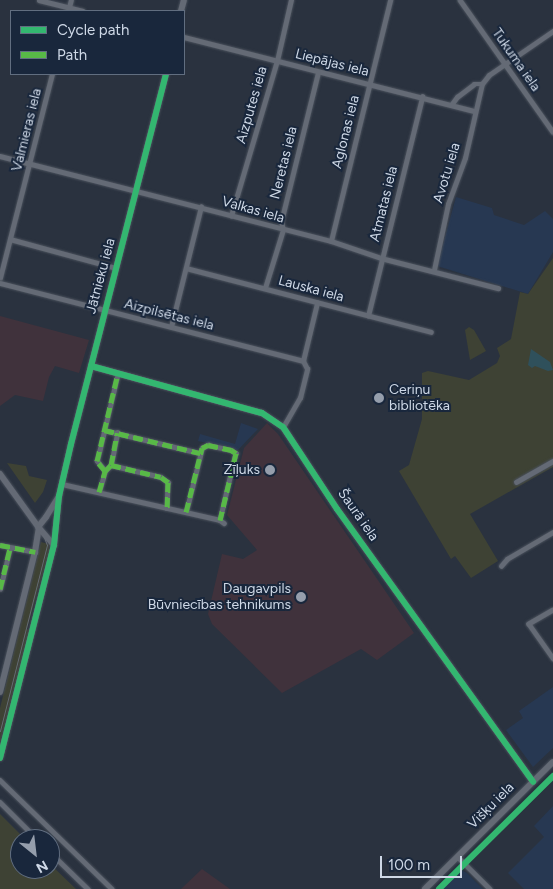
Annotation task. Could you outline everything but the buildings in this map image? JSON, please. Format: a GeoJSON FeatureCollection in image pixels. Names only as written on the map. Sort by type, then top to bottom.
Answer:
{"type":"FeatureCollection","features":[{"type":"Feature","properties":{"kind":"street"},"geometry":{"type":"LineString","coordinates":[[39,0],[69,9],[71,0]]}},
{"type":"Feature","properties":{"kind":"street","name":"Aizputes iela"},"geometry":{"type":"LineString","coordinates":[[231,216],[276,61],[291,0]]}},
{"type":"Feature","properties":{"kind":"street","name":"Aglonas iela"},"geometry":{"type":"LineString","coordinates":[[331,241],[390,0]]}},
{"type":"Feature","properties":{"kind":"street","name":"Tukuma iela"},"geometry":{"type":"LineString","coordinates":[[460,0],[553,132]]}},
{"type":"Feature","properties":{"kind":"street"},"geometry":{"type":"LineString","coordinates":[[451,105],[456,96],[474,84],[482,84],[505,64],[553,31]]}},
{"type":"Feature","properties":{"kind":"street","name":"Liepājas iela"},"geometry":{"type":"LineString","coordinates":[[185,37],[475,111]]}},
{"type":"Feature","properties":{"kind":"street","name":"Neretas iela"},"geometry":{"type":"LineString","coordinates":[[265,288],[283,230],[281,222],[318,72]]}},
{"type":"Feature","properties":{"kind":"street","name":"Valmieras iela"},"geometry":{"type":"LineString","coordinates":[[0,278],[52,75]]}},
{"type":"Feature","properties":{"kind":"street","name":"Jātnieku iela"},"geometry":{"type":"LineString","coordinates":[[0,758],[54,545],[59,496],[104,310],[166,75]]}},
{"type":"Feature","properties":{"kind":"street","name":"Avotu iela"},"geometry":{"type":"LineString","coordinates":[[434,270],[448,204],[465,158],[482,84]]}},
{"type":"Feature","properties":{"kind":"street","name":"Atmatas iela"},"geometry":{"type":"LineString","coordinates":[[368,316],[422,97]]}},
{"type":"Feature","properties":{"kind":"street","name":"Valkas iela"},"geometry":{"type":"LineString","coordinates":[[0,156],[331,241],[381,258],[434,270],[498,288]]}},
{"type":"Feature","properties":{"kind":"street"},"geometry":{"type":"LineString","coordinates":[[171,327],[201,207]]}},
{"type":"Feature","properties":{"kind":"street"},"geometry":{"type":"LineString","coordinates":[[10,239],[116,268]]}},
{"type":"Feature","properties":{"kind":"street","name":"Lauska iela"},"geometry":{"type":"LineString","coordinates":[[186,268],[431,332]]}},
{"type":"Feature","properties":{"kind":"street","name":"Aizpilsētas iela"},"geometry":{"type":"LineString","coordinates":[[0,283],[303,362]]}},
{"type":"Feature","properties":{"kind":"street"},"geometry":{"type":"LineString","coordinates":[[283,427],[300,398],[307,369],[303,362],[317,303]]}},
{"type":"Feature","properties":{"kind":"street","name":"Šaurā iela"},"geometry":{"type":"LineString","coordinates":[[91,366],[262,413],[283,427],[337,509],[533,782]]}},
{"type":"Feature","properties":{"kind":"street"},"geometry":{"type":"LineString","coordinates":[[105,471],[97,461],[118,373]]}},
{"type":"Feature","properties":{"kind":"street"},"geometry":{"type":"LineString","coordinates":[[104,430],[200,453]]}},
{"type":"Feature","properties":{"kind":"street"},"geometry":{"type":"LineString","coordinates":[[99,492],[105,471],[111,465],[117,433]]}},
{"type":"Feature","properties":{"kind":"street"},"geometry":{"type":"LineString","coordinates":[[62,484],[222,522],[236,453],[208,445],[202,448],[186,512]]}},
{"type":"Feature","properties":{"kind":"street"},"geometry":{"type":"LineString","coordinates":[[516,482],[553,461]]}},
{"type":"Feature","properties":{"kind":"street"},"geometry":{"type":"LineString","coordinates":[[111,465],[161,477],[168,482],[167,508]]}},
{"type":"Feature","properties":{"kind":"street"},"geometry":{"type":"LineString","coordinates":[[0,474],[38,528],[54,545]]}},
{"type":"Feature","properties":{"kind":"street","name":"Jātnieku iela"},"geometry":{"type":"LineString","coordinates":[[0,692],[35,552],[38,528],[59,496]]}},
{"type":"Feature","properties":{"kind":"street"},"geometry":{"type":"LineString","coordinates":[[501,566],[507,559],[553,532]]}},
{"type":"Feature","properties":{"kind":"street"},"geometry":{"type":"LineString","coordinates":[[0,546],[35,552]]}},
{"type":"Feature","properties":{"kind":"street"},"geometry":{"type":"LineString","coordinates":[[0,589],[2,571],[10,548]]}},
{"type":"Feature","properties":{"kind":"street"},"geometry":{"type":"LineString","coordinates":[[553,610],[530,624],[553,658]]}},
{"type":"Feature","properties":{"kind":"street","name":"Višķu iela"},"geometry":{"type":"LineString","coordinates":[[425,889],[553,762]]}},
{"type":"Feature","properties":{"kind":"street"},"geometry":{"type":"LineString","coordinates":[[0,780],[112,889]]}},
{"type":"Feature","properties":{"kind":"street"},"geometry":{"type":"LineString","coordinates":[[0,802],[27,829]]}},
{"type":"Feature","properties":{"kind":"street"},"geometry":{"type":"LineString","coordinates":[[458,857],[490,889]]}},
{"type":"Feature","properties":{"kind":"street"},"geometry":{"type":"LineString","coordinates":[[60,862],[88,889]]}},
{"type":"Feature","properties":{"kind":"shaded area"},"geometry":{"type":"Polygon","coordinates":[[[456,197],[492,208],[494,215],[524,225],[545,211],[553,219],[553,252],[528,294],[437,266],[456,197]]]}},
{"type":"Feature","properties":{"kind":"shaded area"},"geometry":{"type":"Polygon","coordinates":[[[0,316],[89,340],[79,373],[55,366],[49,377],[43,401],[15,395],[0,406],[0,316]]]}},
{"type":"Feature","properties":{"kind":"shaded area"},"geometry":{"type":"Polygon","coordinates":[[[531,349],[550,362],[553,370],[548,371],[535,366],[532,368],[528,365],[531,349]]]}},
{"type":"Feature","properties":{"kind":"shaded area"},"geometry":{"type":"Polygon","coordinates":[[[241,423],[258,429],[238,450],[198,441],[200,434],[235,444],[241,423]]]}},
{"type":"Feature","properties":{"kind":"shaded area","name":"Daugavpils Būvniecības tehnikums"},"geometry":{"type":"Polygon","coordinates":[[[267,423],[278,434],[414,633],[377,660],[361,649],[282,693],[212,624],[208,614],[222,554],[243,559],[257,550],[227,515],[244,448],[267,423]]]}},
{"type":"Feature","properties":{"kind":"shaded area"},"geometry":{"type":"Polygon","coordinates":[[[553,687],[553,748],[533,767],[506,730],[523,718],[519,711],[553,687]]]}},
{"type":"Feature","properties":{"kind":"shaded area"},"geometry":{"type":"Polygon","coordinates":[[[553,806],[553,889],[524,889],[508,873],[544,837],[534,826],[553,806]]]}},
{"type":"Feature","properties":{"kind":"shaded area"},"geometry":{"type":"Polygon","coordinates":[[[202,869],[230,889],[181,889],[202,869]]]}},
{"type":"Feature","properties":{"kind":"shaded area"},"geometry":{"type":"Polygon","coordinates":[[[461,870],[467,873],[483,889],[443,889],[461,870]]]}},
{"type":"Feature","properties":{"kind":"green space"},"geometry":{"type":"Polygon","coordinates":[[[553,258],[553,467],[470,514],[498,561],[471,578],[455,556],[451,559],[399,471],[409,465],[422,419],[422,373],[428,371],[469,380],[497,363],[500,356],[497,348],[511,339],[520,292],[528,294],[553,258]]]}},
{"type":"Feature","properties":{"kind":"green space"},"geometry":{"type":"Polygon","coordinates":[[[469,327],[474,330],[486,351],[470,360],[465,330],[469,327]]]}},
{"type":"Feature","properties":{"kind":"green space"},"geometry":{"type":"Polygon","coordinates":[[[7,463],[26,466],[29,476],[47,480],[43,492],[35,503],[7,463]]]}},
{"type":"Feature","properties":{"kind":"green space"},"geometry":{"type":"Polygon","coordinates":[[[41,542],[49,544],[49,551],[27,629],[29,630],[0,743],[0,708],[41,542]]]}},
{"type":"Feature","properties":{"kind":"green space"},"geometry":{"type":"Polygon","coordinates":[[[0,814],[15,829],[10,829],[10,879],[60,879],[60,874],[76,889],[0,889],[0,814]]]}},
{"type":"Feature","properties":{"kind":"tram line"},"geometry":{"type":"LineString","coordinates":[[0,472],[42,532],[47,545],[0,731]]}},
{"type":"Feature","properties":{"kind":"marked path"},"geometry":{"type":"LineString","coordinates":[[105,471],[97,461],[118,373]]}},
{"type":"Feature","properties":{"kind":"marked path"},"geometry":{"type":"LineString","coordinates":[[104,430],[200,453]]}},
{"type":"Feature","properties":{"kind":"marked path"},"geometry":{"type":"LineString","coordinates":[[111,465],[117,433]]}},
{"type":"Feature","properties":{"kind":"marked path"},"geometry":{"type":"LineString","coordinates":[[186,512],[202,448],[208,445],[231,450],[236,453],[220,520]]}},
{"type":"Feature","properties":{"kind":"marked path"},"geometry":{"type":"LineString","coordinates":[[99,492],[105,471],[111,465],[161,477],[168,482],[167,508]]}},
{"type":"Feature","properties":{"kind":"marked path"},"geometry":{"type":"LineString","coordinates":[[0,545],[35,552]]}},
{"type":"Feature","properties":{"kind":"marked path"},"geometry":{"type":"LineString","coordinates":[[0,589],[10,548]]}},
{"type":"Feature","properties":{"kind":"cycle path"},"geometry":{"type":"LineString","coordinates":[[0,758],[54,545],[59,496],[71,444],[166,75]]}},
{"type":"Feature","properties":{"kind":"cycle path"},"geometry":{"type":"LineString","coordinates":[[91,366],[262,413],[283,427],[337,509],[533,782]]}},
{"type":"Feature","properties":{"kind":"cycle path"},"geometry":{"type":"LineString","coordinates":[[439,889],[553,776]]}},
{"type":"Feature","properties":{"kind":"place","name":"Ceriņu bibliotēka"},"geometry":{"type":"Point","coordinates":[379,398]}},
{"type":"Feature","properties":{"kind":"place","name":"Zīļuks"},"geometry":{"type":"Point","coordinates":[270,470]}},
{"type":"Feature","properties":{"kind":"place","name":"Daugavpils Būvniecības tehnikums"},"geometry":{"type":"Point","coordinates":[301,597]}}]}
